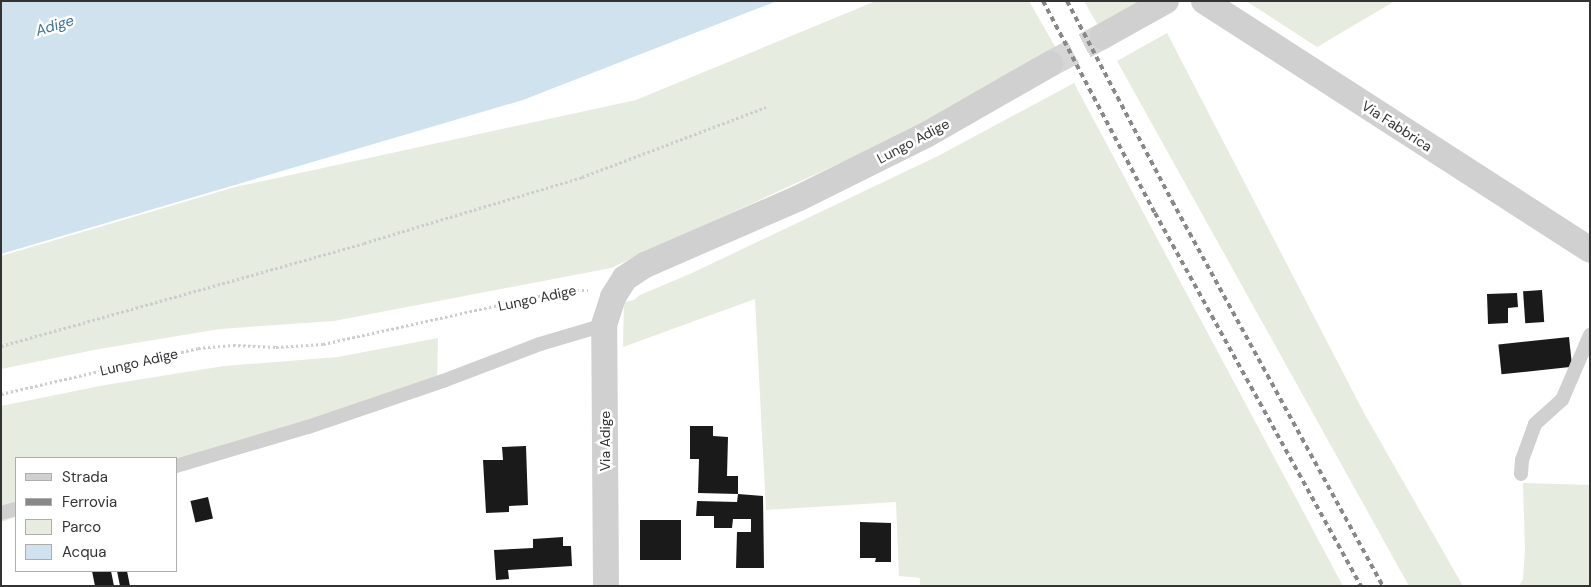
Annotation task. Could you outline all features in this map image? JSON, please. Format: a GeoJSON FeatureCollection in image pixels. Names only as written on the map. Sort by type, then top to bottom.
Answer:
{"type":"FeatureCollection","features":[{"type":"Feature","properties":{"kind":"street"},"geometry":{"type":"LineString","coordinates":[[1102,36],[1166,1]]}},
{"type":"Feature","properties":{"kind":"street","name":"Via Fabbrica"},"geometry":{"type":"LineString","coordinates":[[1204,1],[1590,250]]}},
{"type":"Feature","properties":{"kind":"street","name":"Lungo Adige"},"geometry":{"type":"LineString","coordinates":[[613,298],[625,278],[645,265],[799,198],[910,144],[1050,64]]}},
{"type":"Feature","properties":{"kind":"street","name":"Via Adige"},"geometry":{"type":"LineString","coordinates":[[606,586],[604,325],[613,298]]}},
{"type":"Feature","properties":{"kind":"lane"},"geometry":{"type":"LineString","coordinates":[[178,465],[308,427],[442,381],[540,344],[604,325]]}},
{"type":"Feature","properties":{"kind":"lane"},"geometry":{"type":"LineString","coordinates":[[1521,474],[1522,460],[1535,424],[1562,400],[1590,334]]}},
{"type":"Feature","properties":{"kind":"lane"},"geometry":{"type":"LineString","coordinates":[[1,513],[15,509]]}},
{"type":"Feature","properties":{"kind":"path"},"geometry":{"type":"LineString","coordinates":[[1,346],[364,243],[582,177],[766,107]]}},
{"type":"Feature","properties":{"kind":"path","name":"Lungo Adige"},"geometry":{"type":"LineString","coordinates":[[1,394],[198,348],[233,345],[276,347],[323,344],[567,290],[586,289],[613,298]]}},
{"type":"Feature","properties":{"kind":"green space"},"geometry":{"type":"Polygon","coordinates":[[[876,1],[1029,1],[1057,50],[921,124],[611,268],[334,321],[220,329],[99,349],[1,369],[1,256],[235,187],[636,100],[876,1]]]}},
{"type":"Feature","properties":{"kind":"green space"},"geometry":{"type":"Polygon","coordinates":[[[1084,1],[1148,1],[1099,27],[1084,1]]]}},
{"type":"Feature","properties":{"kind":"green space"},"geometry":{"type":"Polygon","coordinates":[[[1246,1],[1395,1],[1317,47],[1246,1]]]}},
{"type":"Feature","properties":{"kind":"green space"},"geometry":{"type":"Polygon","coordinates":[[[1167,33],[1364,413],[1463,586],[1409,586],[1117,61],[1167,33]]]}},
{"type":"Feature","properties":{"kind":"green space"},"geometry":{"type":"Polygon","coordinates":[[[1074,83],[1343,586],[920,586],[920,578],[899,576],[896,502],[766,510],[755,299],[623,347],[624,302],[634,300],[640,295],[692,273],[938,156],[1074,83]]]}},
{"type":"Feature","properties":{"kind":"green space"},"geometry":{"type":"Polygon","coordinates":[[[438,338],[437,386],[178,466],[178,457],[15,457],[15,517],[1,522],[1,406],[105,385],[224,366],[338,357],[438,338]]]}},
{"type":"Feature","properties":{"kind":"green space"},"geometry":{"type":"Polygon","coordinates":[[[1523,483],[1590,485],[1590,586],[1519,586],[1523,579],[1525,549],[1523,483]]]}},
{"type":"Feature","properties":{"kind":"water","name":"Adige"},"geometry":{"type":"Polygon","coordinates":[[[1,1],[777,1],[523,100],[1,254],[1,1]]]}},
{"type":"Feature","properties":{"kind":"building"},"geometry":{"type":"Polygon","coordinates":[[[1542,290],[1544,322],[1525,323],[1523,291],[1542,290]]]}},
{"type":"Feature","properties":{"kind":"building"},"geometry":{"type":"Polygon","coordinates":[[[1517,293],[1518,307],[1508,308],[1508,323],[1488,324],[1487,294],[1517,293]]]}},
{"type":"Feature","properties":{"kind":"building"},"geometry":{"type":"Polygon","coordinates":[[[1569,337],[1572,367],[1502,374],[1498,344],[1569,337]]]}},
{"type":"Feature","properties":{"kind":"building"},"geometry":{"type":"Polygon","coordinates":[[[690,426],[713,426],[713,436],[728,437],[727,476],[738,476],[738,494],[698,493],[699,459],[690,459],[690,426]]]}},
{"type":"Feature","properties":{"kind":"building"},"geometry":{"type":"Polygon","coordinates":[[[526,446],[528,505],[509,506],[509,512],[486,513],[483,460],[503,460],[502,447],[526,446]]]}},
{"type":"Feature","properties":{"kind":"building"},"geometry":{"type":"Polygon","coordinates":[[[738,494],[763,496],[764,568],[736,568],[737,532],[751,532],[751,519],[733,519],[732,528],[714,528],[714,516],[696,516],[697,501],[737,502],[738,494]]]}},
{"type":"Feature","properties":{"kind":"building"},"geometry":{"type":"Polygon","coordinates":[[[208,497],[213,518],[195,522],[190,501],[208,497]]]}},
{"type":"Feature","properties":{"kind":"building"},"geometry":{"type":"Polygon","coordinates":[[[640,520],[681,520],[681,560],[640,560],[640,520]]]}},
{"type":"Feature","properties":{"kind":"building"},"geometry":{"type":"Polygon","coordinates":[[[860,522],[891,523],[891,562],[875,562],[876,558],[860,558],[860,522]]]}},
{"type":"Feature","properties":{"kind":"building"},"geometry":{"type":"Polygon","coordinates":[[[563,537],[563,546],[571,546],[572,566],[508,570],[509,579],[496,580],[494,550],[533,548],[533,539],[563,537]]]}},
{"type":"Feature","properties":{"kind":"building"},"geometry":{"type":"Polygon","coordinates":[[[92,572],[111,572],[114,586],[95,586],[92,572]]]}},
{"type":"Feature","properties":{"kind":"building"},"geometry":{"type":"Polygon","coordinates":[[[117,572],[127,572],[130,586],[120,586],[117,572]]]}},
{"type":"Feature","properties":{"kind":"tunnel"},"geometry":{"type":"LineString","coordinates":[[1050,64],[1103,36]]}},
{"type":"Feature","properties":{"kind":"railway"},"geometry":{"type":"LineString","coordinates":[[1043,1],[1155,213],[1361,586]]}},
{"type":"Feature","properties":{"kind":"railway"},"geometry":{"type":"LineString","coordinates":[[1067,1],[1172,201],[1383,586]]}}]}
